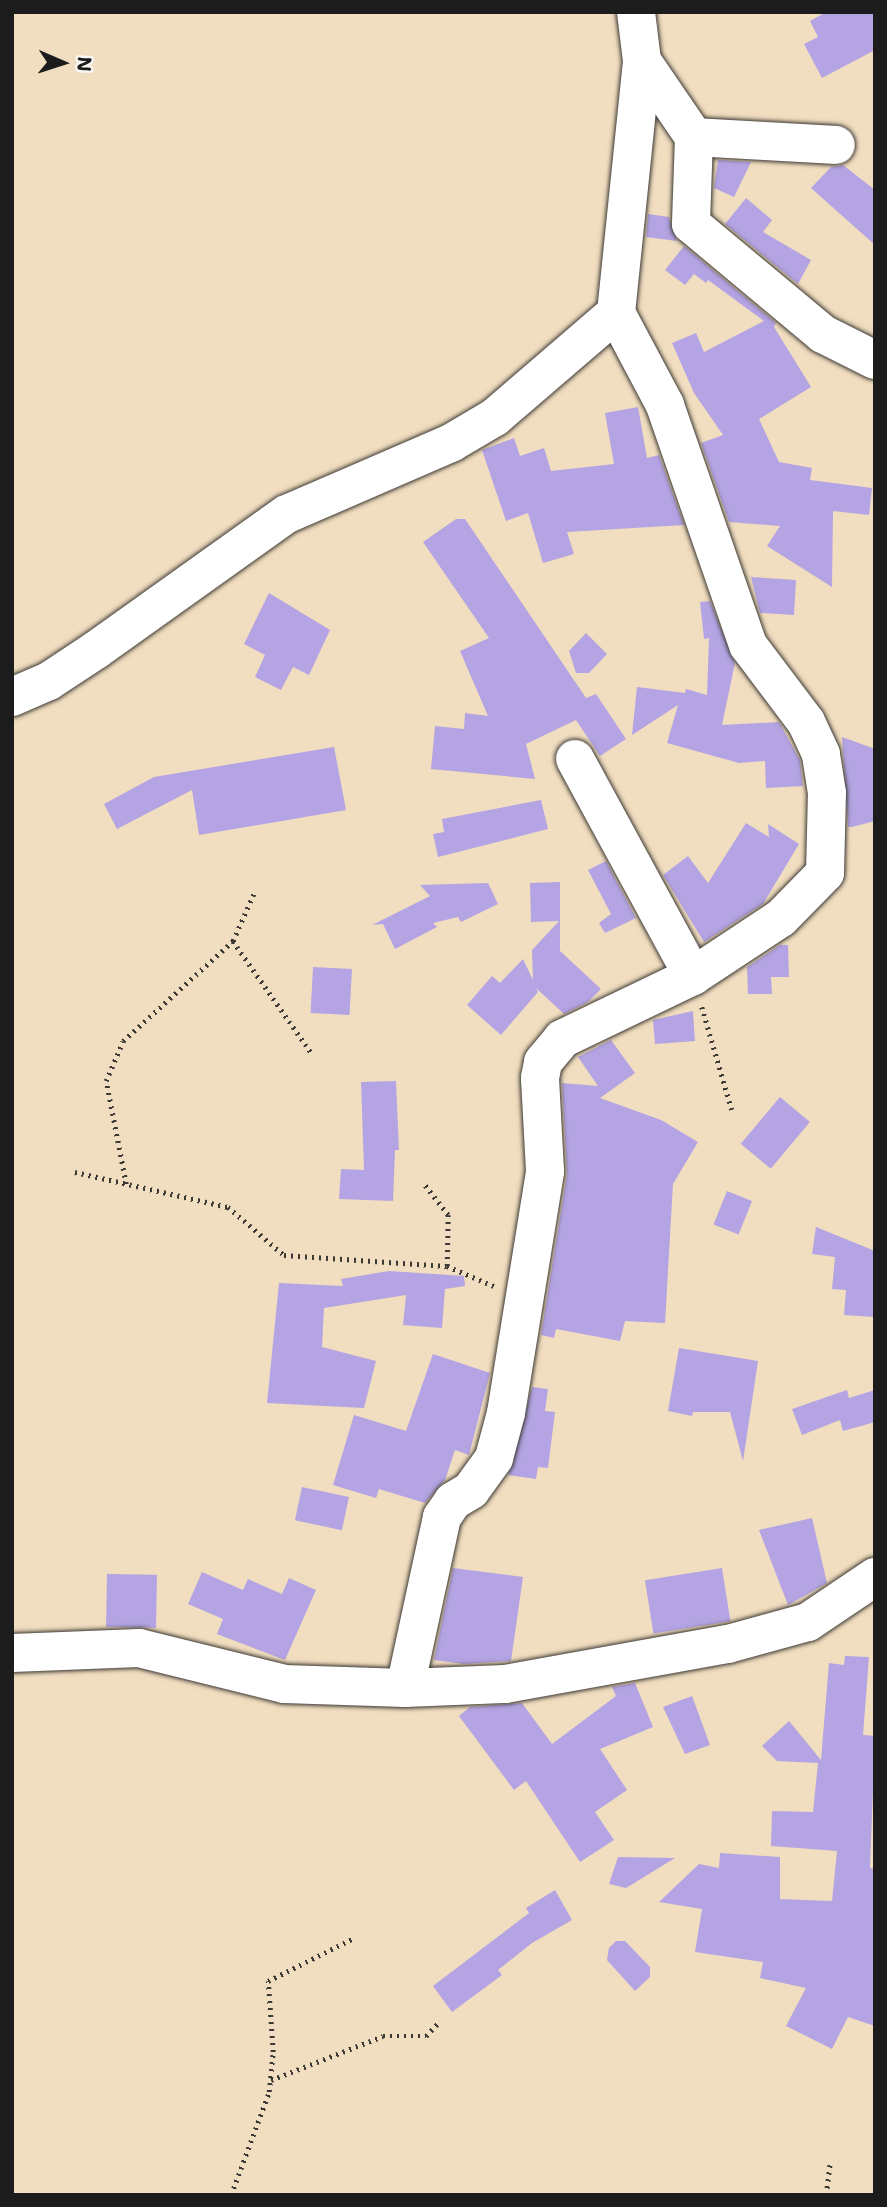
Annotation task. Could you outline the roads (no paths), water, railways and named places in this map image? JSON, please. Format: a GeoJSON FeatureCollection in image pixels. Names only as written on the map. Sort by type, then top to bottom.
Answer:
{"type":"FeatureCollection","features":[{"type":"Feature","properties":{"kind":"street"},"geometry":{"type":"LineString","coordinates":[[405,1688],[442,1517],[453,1501],[471,1490],[494,1458],[525,1299],[545,1171],[540,1078],[543,1062],[562,1040],[693,976],[781,918],[825,873],[827,793],[821,754],[806,722],[748,645],[666,405],[616,313],[642,61],[636,12]]}},
{"type":"Feature","properties":{"kind":"street"},"geometry":{"type":"LineString","coordinates":[[642,61],[694,136],[689,203],[696,230],[823,334],[875,360]]}},
{"type":"Feature","properties":{"kind":"street"},"geometry":{"type":"LineString","coordinates":[[694,136],[836,145]]}},
{"type":"Feature","properties":{"kind":"street"},"geometry":{"type":"LineString","coordinates":[[12,697],[49,681],[87,656],[287,514],[451,443],[495,417],[616,313]]}},
{"type":"Feature","properties":{"kind":"street"},"geometry":{"type":"LineString","coordinates":[[575,759],[693,976]]}},
{"type":"Feature","properties":{"kind":"street"},"geometry":{"type":"LineString","coordinates":[[12,1653],[139,1648],[284,1684],[405,1688],[505,1685],[727,1644],[808,1622],[875,1577]]}}]}
